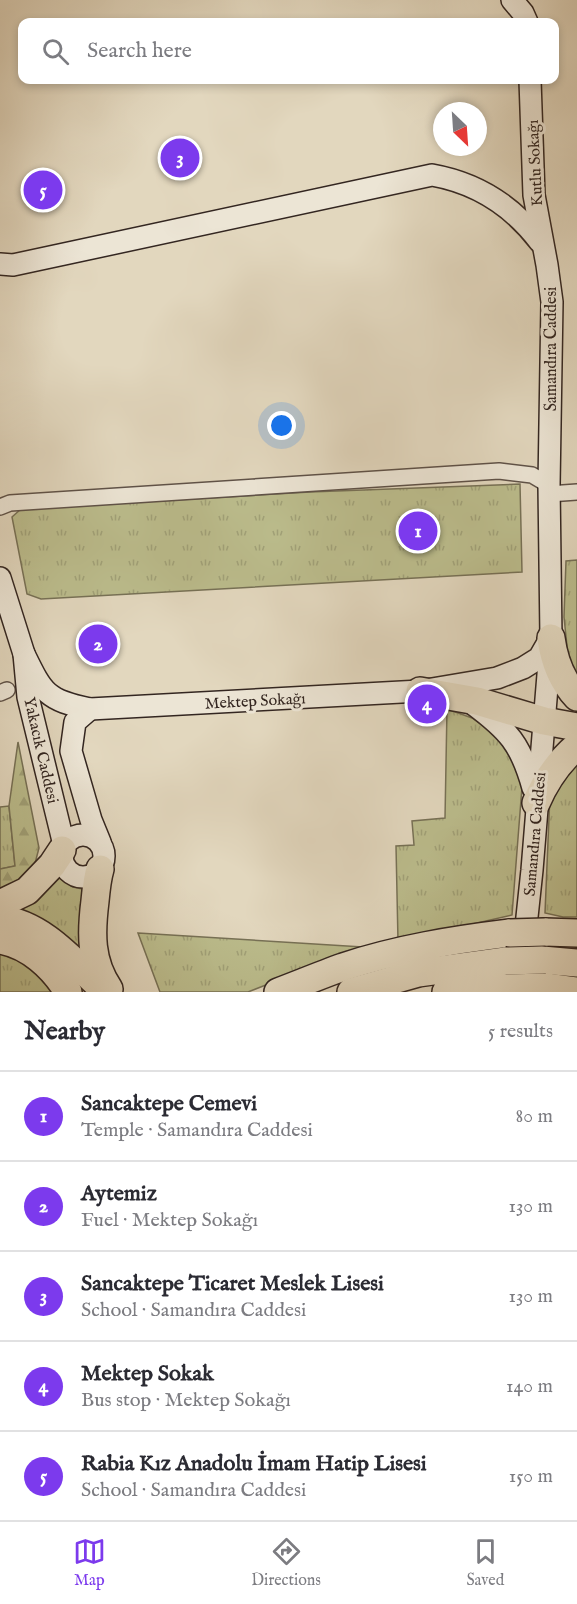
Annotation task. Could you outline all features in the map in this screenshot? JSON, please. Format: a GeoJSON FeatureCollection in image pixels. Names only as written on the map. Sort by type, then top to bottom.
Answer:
{"type":"FeatureCollection","features":[{"type":"Feature","properties":{"kind":"highway"},"geometry":{"type":"LineString","coordinates":[[551,638],[553,656],[559,673],[577,697]]}},
{"type":"Feature","properties":{"kind":"highway"},"geometry":{"type":"LineString","coordinates":[[420,691],[467,699],[544,721],[577,727]]}},
{"type":"Feature","properties":{"kind":"highway"},"geometry":{"type":"LineString","coordinates":[[536,803],[554,768],[577,746]]}},
{"type":"Feature","properties":{"kind":"highway"},"geometry":{"type":"LineString","coordinates":[[0,904],[27,891],[52,864],[63,847]]}},
{"type":"Feature","properties":{"kind":"highway"},"geometry":{"type":"LineString","coordinates":[[100,855],[91,932],[95,960],[103,981],[111,992]]}},
{"type":"Feature","properties":{"kind":"highway"},"geometry":{"type":"LineString","coordinates":[[0,919],[11,920],[39,932],[106,992]]}},
{"type":"Feature","properties":{"kind":"highway"},"geometry":{"type":"LineString","coordinates":[[291,992],[347,980],[409,949],[510,933],[577,933]]}},
{"type":"Feature","properties":{"kind":"highway"},"geometry":{"type":"LineString","coordinates":[[0,940],[16,943],[44,962],[68,992]]}},
{"type":"Feature","properties":{"kind":"highway"},"geometry":{"type":"LineString","coordinates":[[278,992],[347,980],[506,961],[542,960],[577,963]]}},
{"type":"Feature","properties":{"kind":"highway"},"geometry":{"type":"LineString","coordinates":[[446,992],[456,990],[507,991],[546,987],[577,991]]}},
{"type":"Feature","properties":{"kind":"main road"},"geometry":{"type":"LineString","coordinates":[[512,0],[525,18]]}},
{"type":"Feature","properties":{"kind":"main road","name":"Kutlu Sokağı"},"geometry":{"type":"LineString","coordinates":[[531,84],[533,184],[543,245]]}},
{"type":"Feature","properties":{"kind":"main road"},"geometry":{"type":"LineString","coordinates":[[4,270],[432,175],[455,179],[478,188],[519,218],[543,245]]}},
{"type":"Feature","properties":{"kind":"main road","name":"Samandıra Caddesi"},"geometry":{"type":"LineString","coordinates":[[507,991],[532,870],[551,638],[549,490],[552,302],[543,245]]}},
{"type":"Feature","properties":{"kind":"main road","name":"Yakacık Caddesi"},"geometry":{"type":"LineString","coordinates":[[0,578],[24,654],[38,683],[48,695],[63,703],[90,709]]}},
{"type":"Feature","properties":{"kind":"main road","name":"Mektep Sokağı"},"geometry":{"type":"LineString","coordinates":[[90,709],[420,691],[497,678],[523,668],[539,658],[551,638]]}},
{"type":"Feature","properties":{"kind":"main road","name":"Yakacık Caddesi"},"geometry":{"type":"LineString","coordinates":[[24,654],[28,697],[63,847],[61,859],[63,866],[74,875],[88,877],[100,855],[71,751],[75,722],[90,709]]}},
{"type":"Feature","properties":{"kind":"main road"},"geometry":{"type":"LineString","coordinates":[[467,699],[499,723],[514,741],[526,763],[536,803]]}},
{"type":"Feature","properties":{"kind":"main road"},"geometry":{"type":"LineString","coordinates":[[63,847],[75,836],[88,835],[100,855]]}},
{"type":"Feature","properties":{"kind":"street"},"geometry":{"type":"LineString","coordinates":[[0,507],[10,503],[499,471],[532,475],[549,490],[577,492]]}},
{"type":"Feature","properties":{"kind":"green space"},"geometry":{"type":"Polygon","coordinates":[[[520,484],[522,572],[41,599],[27,594],[12,517],[21,509],[310,492],[520,484]]]}},
{"type":"Feature","properties":{"kind":"green space"},"geometry":{"type":"Polygon","coordinates":[[[577,560],[577,679],[568,656],[564,617],[566,561],[577,560]]]}},
{"type":"Feature","properties":{"kind":"green space"},"geometry":{"type":"Polygon","coordinates":[[[447,709],[472,718],[498,736],[515,759],[522,787],[512,915],[398,941],[396,846],[414,845],[412,821],[445,818],[447,709]]]}},
{"type":"Feature","properties":{"kind":"green space"},"geometry":{"type":"Polygon","coordinates":[[[18,742],[39,848],[33,871],[21,883],[0,891],[0,869],[15,866],[9,806],[18,742]]]}},
{"type":"Feature","properties":{"kind":"green space"},"geometry":{"type":"Polygon","coordinates":[[[577,763],[577,917],[563,917],[545,913],[550,794],[577,763]]]}},
{"type":"Feature","properties":{"kind":"green space"},"geometry":{"type":"Polygon","coordinates":[[[9,806],[15,866],[0,869],[0,807],[9,806]]]}},
{"type":"Feature","properties":{"kind":"green space"},"geometry":{"type":"Polygon","coordinates":[[[59,877],[73,887],[92,891],[88,958],[14,907],[59,877]]]}},
{"type":"Feature","properties":{"kind":"green space"},"geometry":{"type":"Polygon","coordinates":[[[138,933],[363,947],[248,992],[160,992],[138,933]]]}},
{"type":"Feature","properties":{"kind":"green space"},"geometry":{"type":"Polygon","coordinates":[[[0,952],[26,963],[54,992],[0,992],[0,952]]]}},
{"type":"Feature","properties":{"kind":"place","name":"Sancaktepe Ticaret Meslek Lisesi"},"geometry":{"type":"Point","coordinates":[180,158]}},
{"type":"Feature","properties":{"kind":"place","name":"Rabia Kız Anadolu İmam Hatip Lisesi"},"geometry":{"type":"Point","coordinates":[43,190]}},
{"type":"Feature","properties":{"kind":"place","name":"Sancaktepe Cemevi"},"geometry":{"type":"Point","coordinates":[418,531]}},
{"type":"Feature","properties":{"kind":"place","name":"Aytemiz"},"geometry":{"type":"Point","coordinates":[98,644]}},
{"type":"Feature","properties":{"kind":"place","name":"Mektep Sokak"},"geometry":{"type":"Point","coordinates":[427,704]}}]}
